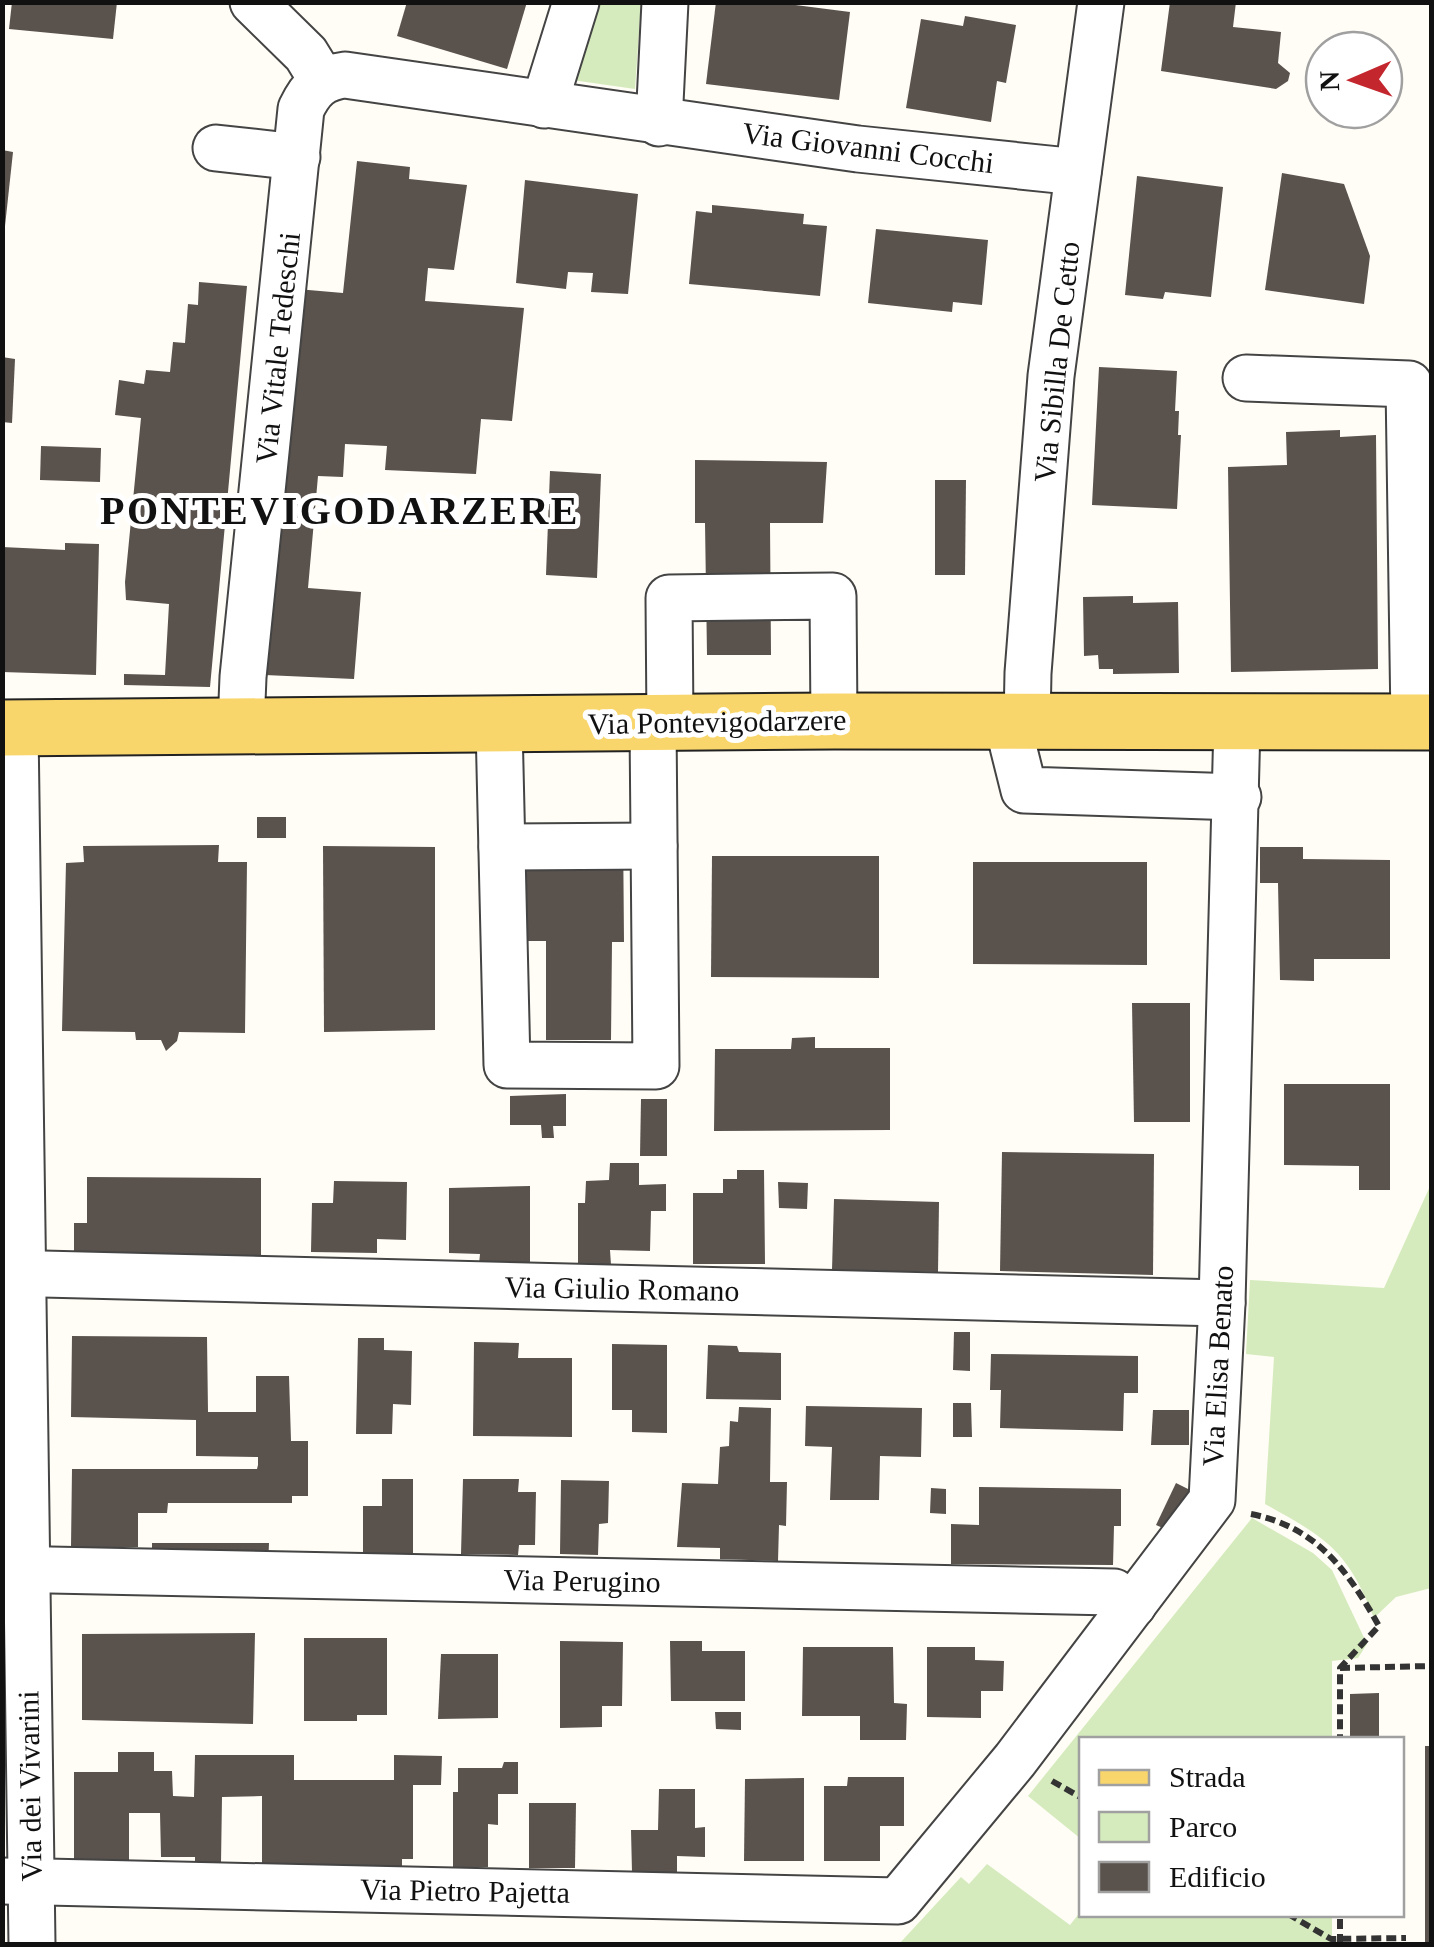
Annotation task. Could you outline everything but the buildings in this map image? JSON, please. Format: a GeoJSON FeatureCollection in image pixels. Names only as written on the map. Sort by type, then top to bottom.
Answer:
{"type":"FeatureCollection","features":[{"type":"Feature","properties":{"kind":"main road","name":"Via Pontevigodarzere"},"geometry":{"type":"LineString","coordinates":[[9,728],[834,721],[1423,722]]}},
{"type":"Feature","properties":{"kind":"street"},"geometry":{"type":"LineString","coordinates":[[254,2],[306,54],[322,80]]}},
{"type":"Feature","properties":{"kind":"street"},"geometry":{"type":"LineString","coordinates":[[544,105],[576,2]]}},
{"type":"Feature","properties":{"kind":"street"},"geometry":{"type":"LineString","coordinates":[[659,122],[665,2]]}},
{"type":"Feature","properties":{"kind":"street","name":"Via Sibilla De Cetto"},"geometry":{"type":"LineString","coordinates":[[1101,2],[1052,376],[1028,673],[1017,722],[1024,790],[1238,796]]}},
{"type":"Feature","properties":{"kind":"street","name":"Via Giovanni Cocchi"},"geometry":{"type":"LineString","coordinates":[[322,80],[344,75],[858,149],[1078,172]]}},
{"type":"Feature","properties":{"kind":"street","name":"Via Vitale Tedeschi"},"geometry":{"type":"LineString","coordinates":[[242,726],[243,678],[301,110],[310,91],[322,80]]}},
{"type":"Feature","properties":{"kind":"street"},"geometry":{"type":"LineString","coordinates":[[216,148],[298,157]]}},
{"type":"Feature","properties":{"kind":"street"},"geometry":{"type":"LineString","coordinates":[[1246,378],[1409,384],[1423,722]]}},
{"type":"Feature","properties":{"kind":"street"},"geometry":{"type":"LineString","coordinates":[[499,724],[506,1065],[656,1066],[654,846],[668,598],[833,596],[834,721]]}},
{"type":"Feature","properties":{"kind":"street","name":"Via Elisa Benato"},"geometry":{"type":"LineString","coordinates":[[898,1901],[1015,1760],[1212,1500],[1222,1303],[1237,724]]}},
{"type":"Feature","properties":{"kind":"street","name":"Via dei Vivarini"},"geometry":{"type":"LineString","coordinates":[[9,728],[17,1881],[32,1944]]}},
{"type":"Feature","properties":{"kind":"street"},"geometry":{"type":"LineString","coordinates":[[502,847],[654,846]]}},
{"type":"Feature","properties":{"kind":"street","name":"Via Giulio Romano"},"geometry":{"type":"LineString","coordinates":[[13,1273],[1222,1303]]}},
{"type":"Feature","properties":{"kind":"street","name":"Via Perugino"},"geometry":{"type":"LineString","coordinates":[[15,1569],[1114,1592],[1133,1605]]}},
{"type":"Feature","properties":{"kind":"street","name":"Via Pietro Pajetta"},"geometry":{"type":"LineString","coordinates":[[17,1881],[898,1901]]}},
{"type":"Feature","properties":{"kind":"path"},"geometry":{"type":"LineString","coordinates":[[1212,1500],[1267,1517],[1324,1547],[1356,1585],[1379,1626],[1340,1668],[1340,1737]]}},
{"type":"Feature","properties":{"kind":"path"},"geometry":{"type":"LineString","coordinates":[[1340,1668],[1432,1666]]}},
{"type":"Feature","properties":{"kind":"path"},"geometry":{"type":"LineString","coordinates":[[1293,1917],[1340,1941],[1406,1938]]}},
{"type":"Feature","properties":{"kind":"green space"},"geometry":{"type":"Polygon","coordinates":[[[596,3],[641,3],[635,89],[572,80],[596,3]]]}},
{"type":"Feature","properties":{"kind":"green space"},"geometry":{"type":"Polygon","coordinates":[[[1431,1184],[1431,1588],[1396,1597],[1374,1618],[1355,1577],[1333,1549],[1265,1504],[1274,1357],[1246,1354],[1250,1280],[1384,1288],[1431,1184]]]}},
{"type":"Feature","properties":{"kind":"green space"},"geometry":{"type":"Polygon","coordinates":[[[1252,1518],[1313,1553],[1332,1570],[1367,1644],[1358,1658],[1332,1661],[1332,1737],[1079,1737],[1079,1837],[1028,1796],[1252,1518]]]}},
{"type":"Feature","properties":{"kind":"green space"},"geometry":{"type":"Polygon","coordinates":[[[987,1864],[1070,1925],[1079,1914],[1079,1917],[1332,1917],[1332,1944],[899,1944],[961,1877],[969,1884],[987,1864]]]}},
{"type":"Feature","properties":{"kind":"district","name":"PONTEVIGODARZERE"},"geometry":{"type":"Point","coordinates":[340,510]}}]}
